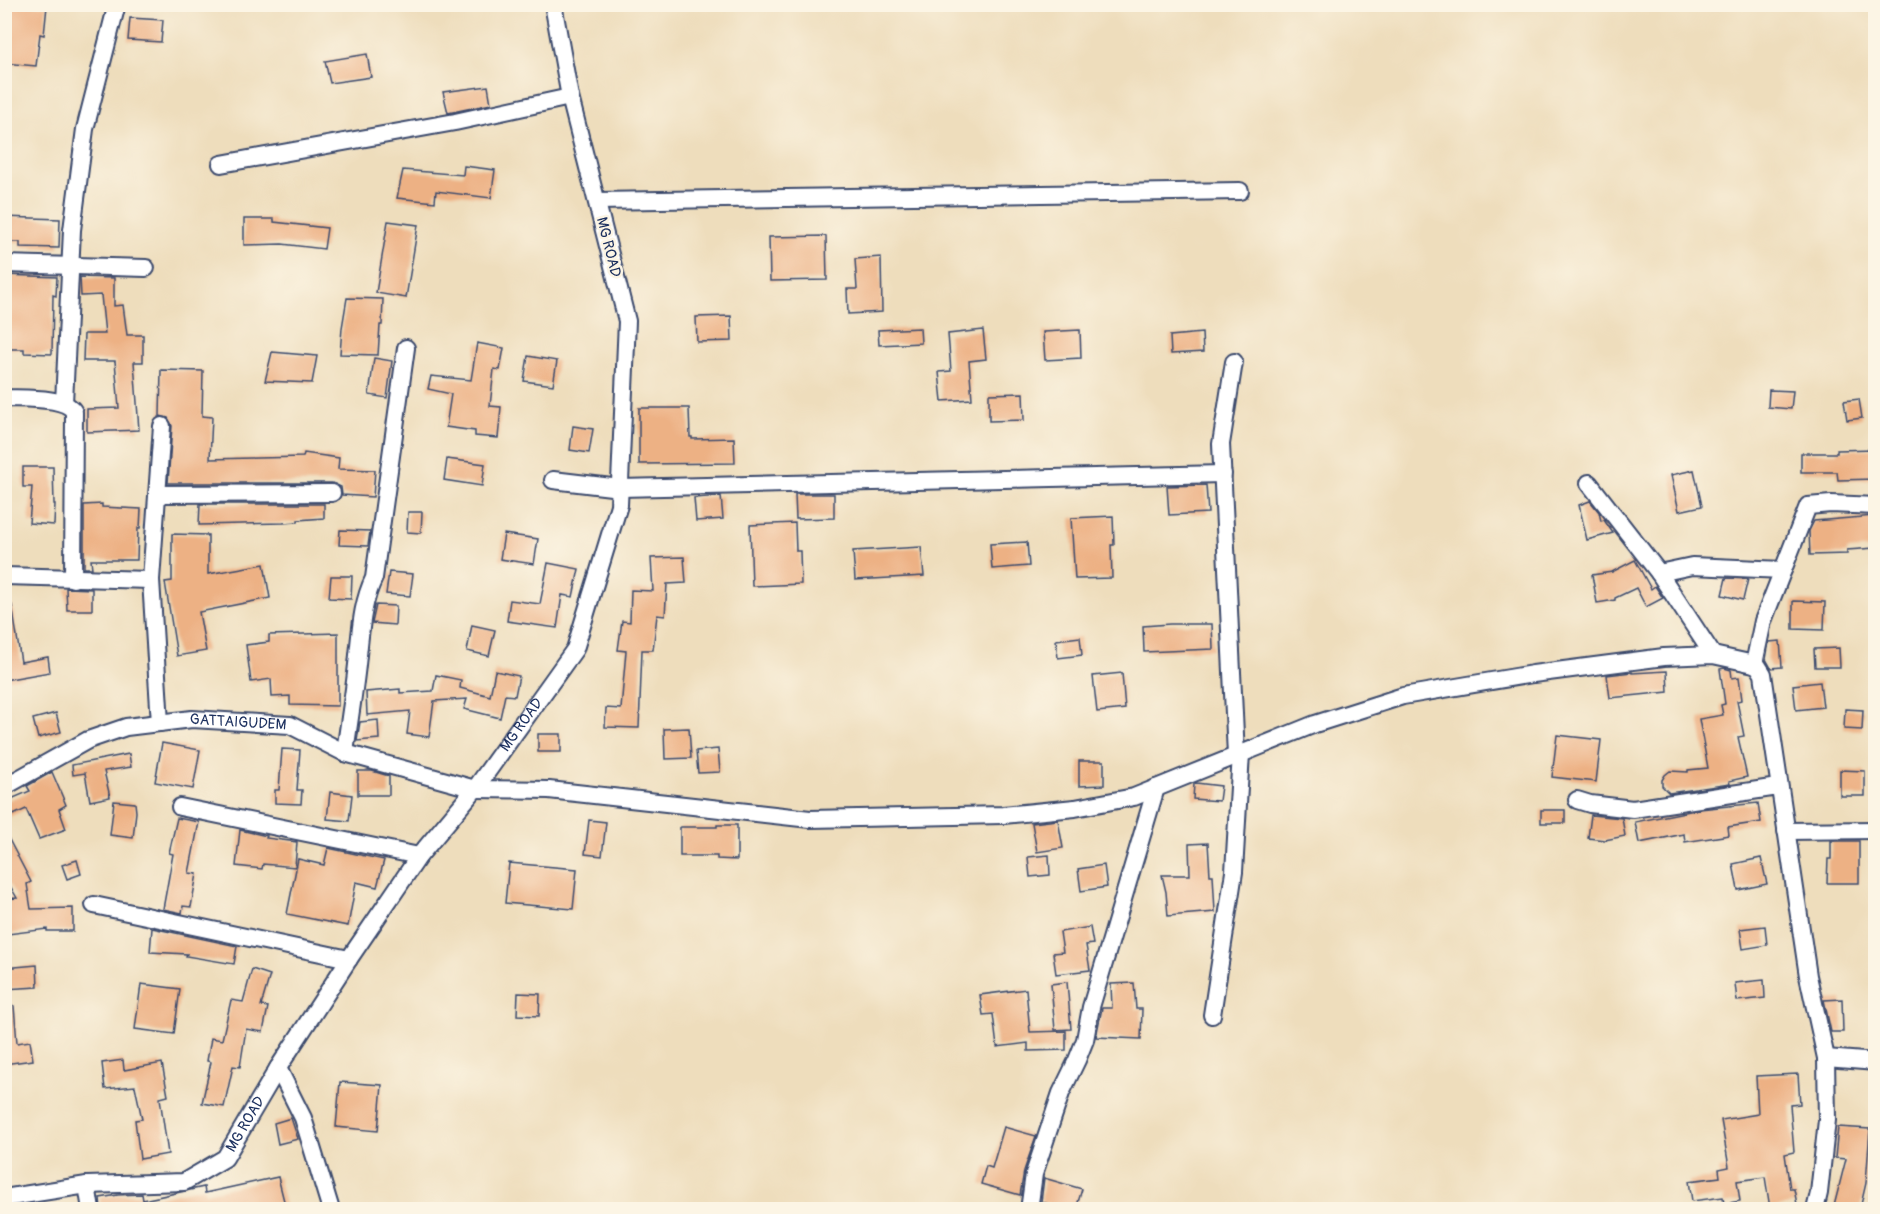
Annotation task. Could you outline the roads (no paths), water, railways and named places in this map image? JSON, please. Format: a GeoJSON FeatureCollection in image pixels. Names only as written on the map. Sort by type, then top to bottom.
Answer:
{"type":"FeatureCollection","features":[{"type":"Feature","properties":{"kind":"street"},"geometry":{"type":"LineString","coordinates":[[64,403],[72,230],[85,129],[117,4]]}},
{"type":"Feature","properties":{"kind":"street","name":"MG ROAD"},"geometry":{"type":"LineString","coordinates":[[4,1198],[87,1185],[184,1182],[225,1158],[278,1068],[419,856],[475,789],[575,650],[619,505],[627,321],[570,97],[553,4]]}},
{"type":"Feature","properties":{"kind":"street"},"geometry":{"type":"LineString","coordinates":[[221,164],[455,122],[570,97]]}},
{"type":"Feature","properties":{"kind":"street"},"geometry":{"type":"LineString","coordinates":[[597,201],[1240,191]]}},
{"type":"Feature","properties":{"kind":"street"},"geometry":{"type":"LineString","coordinates":[[4,264],[146,268]]}},
{"type":"Feature","properties":{"kind":"street"},"geometry":{"type":"LineString","coordinates":[[345,753],[361,619],[369,587],[374,578],[406,348]]}},
{"type":"Feature","properties":{"kind":"street"},"geometry":{"type":"LineString","coordinates":[[1212,1015],[1234,872],[1239,754],[1221,444],[1234,362]]}},
{"type":"Feature","properties":{"kind":"street"},"geometry":{"type":"LineString","coordinates":[[4,398],[64,403],[71,406],[74,412],[73,579]]}},
{"type":"Feature","properties":{"kind":"street"},"geometry":{"type":"LineString","coordinates":[[160,723],[151,580],[162,426]]}},
{"type":"Feature","properties":{"kind":"street"},"geometry":{"type":"LineString","coordinates":[[553,480],[620,488],[1222,474]]}},
{"type":"Feature","properties":{"kind":"street"},"geometry":{"type":"LineString","coordinates":[[1589,483],[1659,573],[1713,655]]}},
{"type":"Feature","properties":{"kind":"street"},"geometry":{"type":"LineString","coordinates":[[158,494],[332,493]]}},
{"type":"Feature","properties":{"kind":"street"},"geometry":{"type":"LineString","coordinates":[[1815,1209],[1819,1193],[1827,1120],[1826,1058],[1808,976],[1778,787],[1763,674],[1754,664],[1763,621],[1808,506],[1831,504],[1875,506]]}},
{"type":"Feature","properties":{"kind":"street"},"geometry":{"type":"LineString","coordinates":[[1659,573],[1692,566],[1783,570]]}},
{"type":"Feature","properties":{"kind":"street"},"geometry":{"type":"LineString","coordinates":[[4,576],[151,580]]}},
{"type":"Feature","properties":{"kind":"street","name":"GATTAIGUDEM"},"geometry":{"type":"LineString","coordinates":[[4,788],[88,740],[126,727],[192,719],[290,725],[345,753],[475,789],[549,790],[810,819],[1003,816],[1134,797],[1315,724],[1403,696],[1533,674],[1664,657],[1713,655],[1754,664]]}},
{"type":"Feature","properties":{"kind":"street"},"geometry":{"type":"LineString","coordinates":[[1577,800],[1590,804],[1633,809],[1778,787]]}},
{"type":"Feature","properties":{"kind":"street"},"geometry":{"type":"LineString","coordinates":[[1029,1209],[1034,1174],[1061,1093],[1085,1040],[1091,1007],[1156,788]]}},
{"type":"Feature","properties":{"kind":"street"},"geometry":{"type":"LineString","coordinates":[[180,807],[419,856]]}},
{"type":"Feature","properties":{"kind":"street"},"geometry":{"type":"LineString","coordinates":[[1786,831],[1875,830]]}},
{"type":"Feature","properties":{"kind":"street"},"geometry":{"type":"LineString","coordinates":[[94,905],[349,959]]}},
{"type":"Feature","properties":{"kind":"street"},"geometry":{"type":"LineString","coordinates":[[1826,1058],[1875,1062]]}},
{"type":"Feature","properties":{"kind":"street"},"geometry":{"type":"LineString","coordinates":[[278,1068],[303,1119],[331,1209]]}},
{"type":"Feature","properties":{"kind":"street"},"geometry":{"type":"LineString","coordinates":[[87,1185],[91,1209]]}}]}
